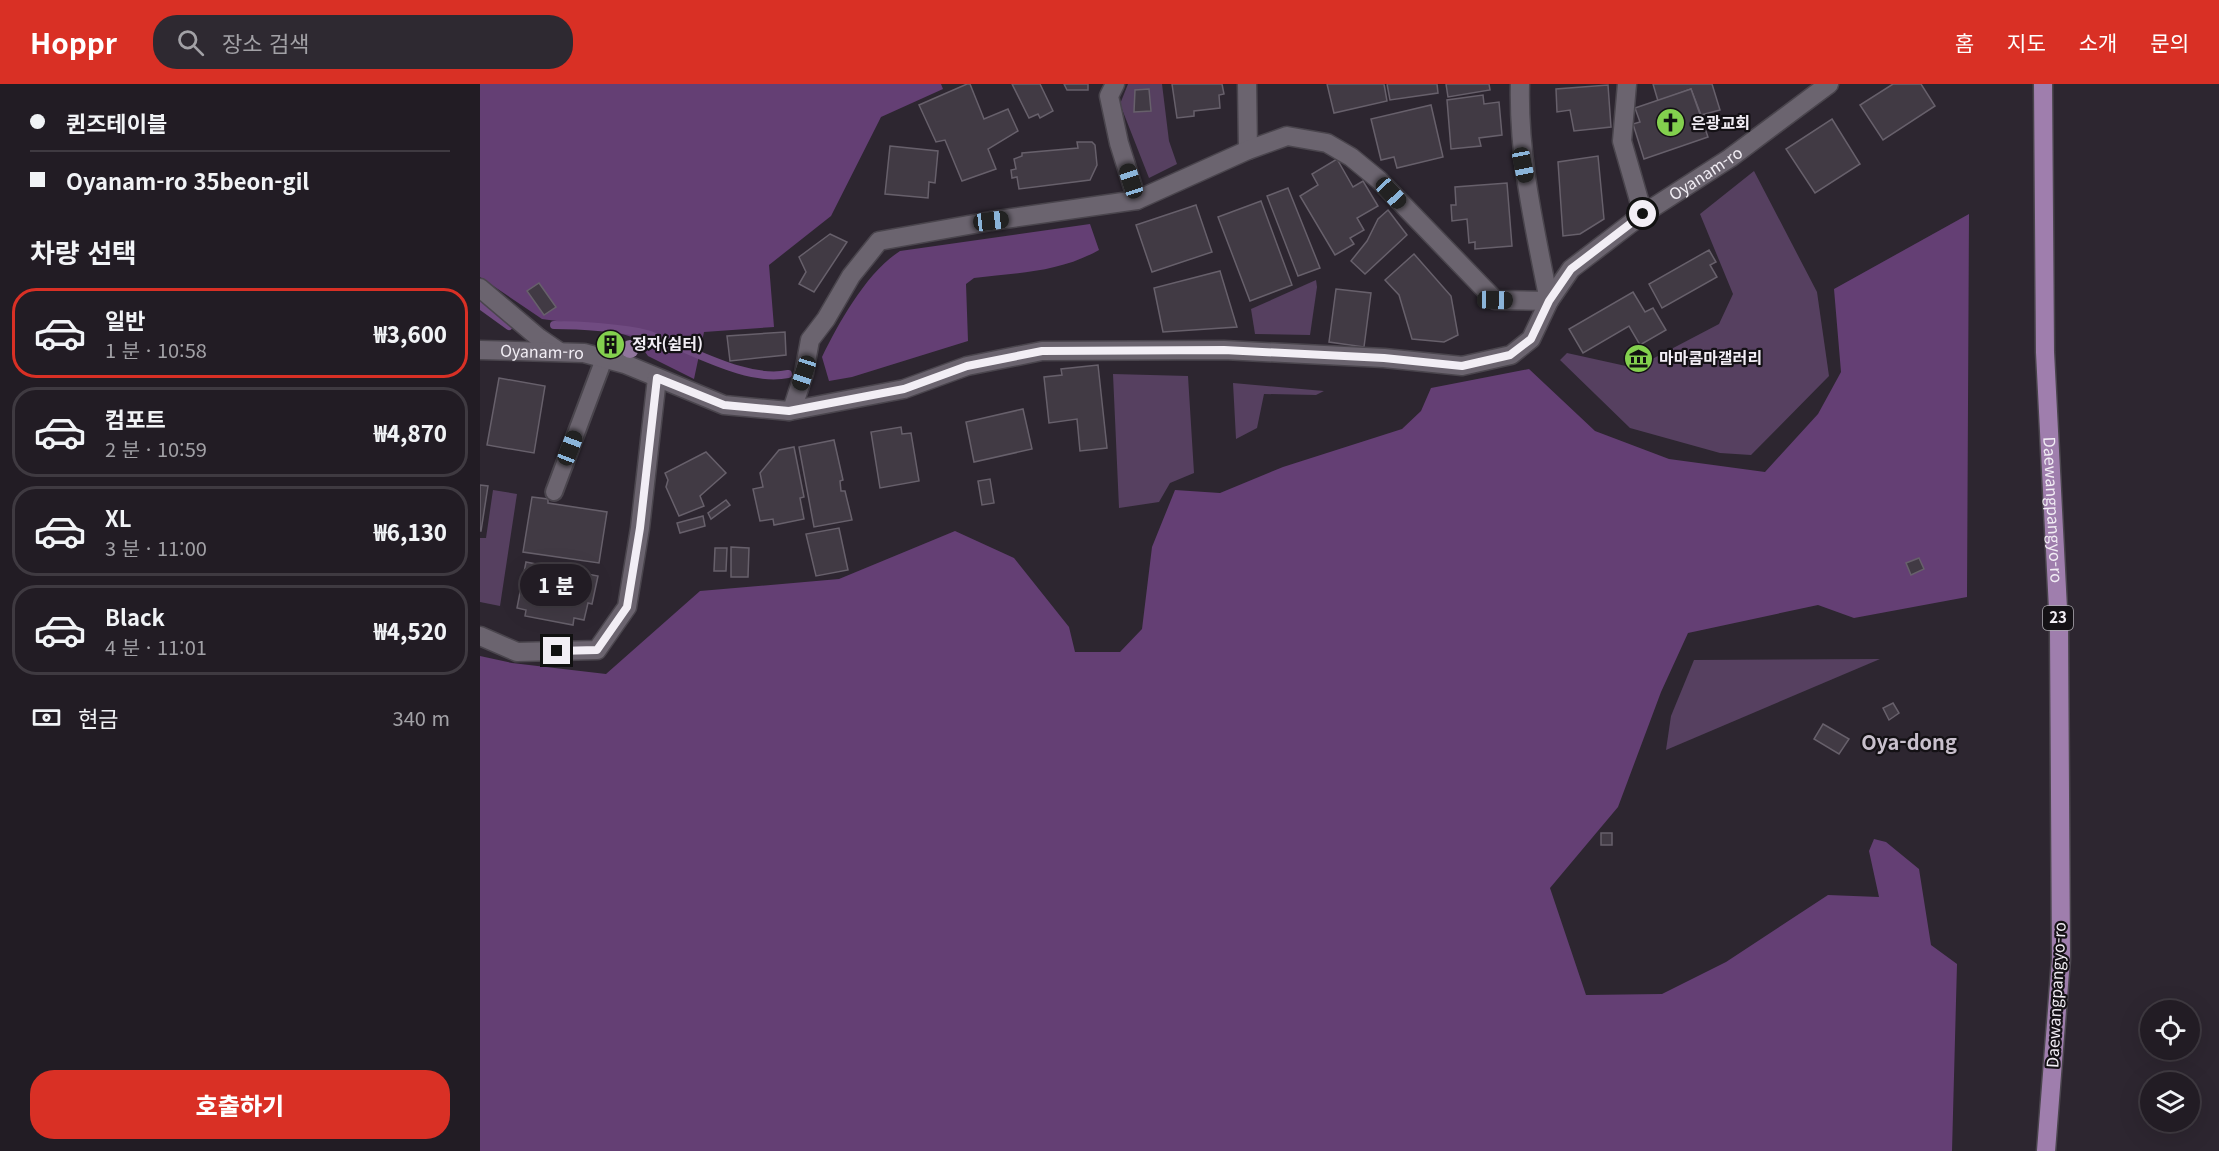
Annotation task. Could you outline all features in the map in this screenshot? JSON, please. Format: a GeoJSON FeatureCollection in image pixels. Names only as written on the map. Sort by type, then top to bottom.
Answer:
{"type":"FeatureCollection","features":[{"type":"Feature","properties":{"kind":"main road","name":"Daewangpangyo-ro"},"geometry":{"type":"LineString","coordinates":[[2043,84],[2045,352],[2059,629],[2061,960],[2046,1151]]}},
{"type":"Feature","properties":{"kind":"street"},"geometry":{"type":"LineString","coordinates":[[1115,84],[1109,96],[1119,143],[1137,200]]}},
{"type":"Feature","properties":{"kind":"street"},"geometry":{"type":"LineString","coordinates":[[1247,84],[1248,150]]}},
{"type":"Feature","properties":{"kind":"street"},"geometry":{"type":"LineString","coordinates":[[789,411],[793,408],[804,373],[810,340],[826,319],[851,276],[879,241],[991,221],[1137,200],[1248,150],[1287,136],[1328,143],[1351,157],[1379,180],[1495,300],[1549,301],[1523,165],[1519,115],[1520,84]]}},
{"type":"Feature","properties":{"kind":"street"},"geometry":{"type":"LineString","coordinates":[[1627,84],[1622,141],[1643,214]]}},
{"type":"Feature","properties":{"kind":"street","name":"Oyanam-ro"},"geometry":{"type":"LineString","coordinates":[[480,350],[584,354],[657,378],[724,405],[789,411],[904,389],[967,366],[1042,351],[1224,350],[1384,358],[1462,366],[1510,355],[1531,339],[1549,301],[1571,269],[1643,214],[1730,158],[1829,84]]}},
{"type":"Feature","properties":{"kind":"street"},"geometry":{"type":"LineString","coordinates":[[480,288],[539,338],[560,352]]}},
{"type":"Feature","properties":{"kind":"street"},"geometry":{"type":"LineString","coordinates":[[480,636],[517,652],[597,650],[627,607],[641,518],[657,378]]}},
{"type":"Feature","properties":{"kind":"lane","name":"Oyanam-ro"},"geometry":{"type":"LineString","coordinates":[[554,492],[604,359]]}},
{"type":"Feature","properties":{"kind":"shaded area"},"geometry":{"type":"Polygon","coordinates":[[[480,84],[941,84],[943,89],[881,117],[831,216],[769,265],[774,327],[704,332],[694,379],[648,356],[635,338],[600,327],[542,319],[480,277],[480,84]]]}},
{"type":"Feature","properties":{"kind":"shaded area"},"geometry":{"type":"Polygon","coordinates":[[[1128,84],[1162,84],[1169,141],[1177,164],[1149,178],[1120,104],[1128,84]]]}},
{"type":"Feature","properties":{"kind":"shaded area"},"geometry":{"type":"Polygon","coordinates":[[[1754,171],[1817,292],[1829,376],[1751,455],[1720,453],[1630,428],[1560,360],[1567,353],[1635,368],[1719,324],[1733,294],[1700,214],[1754,171]]]}},
{"type":"Feature","properties":{"kind":"shaded area"},"geometry":{"type":"Polygon","coordinates":[[[1969,214],[1967,597],[1854,618],[1818,605],[1688,633],[1661,692],[1618,807],[1550,888],[1586,995],[1662,994],[1726,962],[1828,895],[1879,897],[1869,851],[1874,839],[1886,842],[1919,869],[1931,945],[1957,964],[1952,1151],[480,1151],[480,656],[512,663],[606,674],[700,591],[839,579],[955,531],[1014,558],[1069,627],[1075,652],[1120,652],[1142,629],[1152,547],[1175,490],[1220,493],[1283,467],[1402,429],[1421,411],[1431,388],[1529,369],[1595,431],[1669,459],[1765,472],[1818,414],[1841,372],[1834,289],[1969,214]]]}},
{"type":"Feature","properties":{"kind":"shaded area"},"geometry":{"type":"Polygon","coordinates":[[[1090,224],[1099,250],[1054,267],[974,278],[966,284],[968,341],[852,377],[829,381],[822,357],[837,329],[865,285],[888,260],[900,251],[1090,224]]]}},
{"type":"Feature","properties":{"kind":"shaded area"},"geometry":{"type":"Polygon","coordinates":[[[1316,280],[1310,335],[1255,334],[1251,309],[1316,280]]]}},
{"type":"Feature","properties":{"kind":"shaded area"},"geometry":{"type":"Polygon","coordinates":[[[1113,374],[1188,376],[1194,473],[1170,483],[1159,502],[1119,508],[1113,374]]]}},
{"type":"Feature","properties":{"kind":"shaded area"},"geometry":{"type":"Polygon","coordinates":[[[1233,383],[1324,391],[1316,395],[1264,394],[1257,428],[1236,439],[1233,383]]]}},
{"type":"Feature","properties":{"kind":"shaded area"},"geometry":{"type":"Polygon","coordinates":[[[493,490],[517,494],[500,606],[480,602],[480,538],[486,538],[493,490]]]}},
{"type":"Feature","properties":{"kind":"shaded area"},"geometry":{"type":"Polygon","coordinates":[[[1880,659],[1666,750],[1671,716],[1694,660],[1880,659]]]}},
{"type":"Feature","properties":{"kind":"building"},"geometry":{"type":"Polygon","coordinates":[[[970,84],[984,119],[1008,109],[1018,131],[988,149],[996,169],[962,181],[945,140],[936,142],[919,105],[970,84]]]}},
{"type":"Feature","properties":{"kind":"building"},"geometry":{"type":"Polygon","coordinates":[[[1012,84],[1040,84],[1053,111],[1040,118],[1038,114],[1029,118],[1012,84]]]}},
{"type":"Feature","properties":{"kind":"building"},"geometry":{"type":"Polygon","coordinates":[[[1064,84],[1088,84],[1088,90],[1067,90],[1064,84]]]}},
{"type":"Feature","properties":{"kind":"building"},"geometry":{"type":"Polygon","coordinates":[[[1172,84],[1222,84],[1224,94],[1219,95],[1220,108],[1194,111],[1194,116],[1177,118],[1172,84]]]}},
{"type":"Feature","properties":{"kind":"building"},"geometry":{"type":"Polygon","coordinates":[[[1327,84],[1384,84],[1387,101],[1334,113],[1327,84]]]}},
{"type":"Feature","properties":{"kind":"building"},"geometry":{"type":"Polygon","coordinates":[[[1387,84],[1437,84],[1438,93],[1390,100],[1387,84]]]}},
{"type":"Feature","properties":{"kind":"building"},"geometry":{"type":"Polygon","coordinates":[[[1446,84],[1489,84],[1490,90],[1448,97],[1446,84]]]}},
{"type":"Feature","properties":{"kind":"building"},"geometry":{"type":"Polygon","coordinates":[[[1653,84],[1712,84],[1720,110],[1701,115],[1691,89],[1658,101],[1653,84]]]}},
{"type":"Feature","properties":{"kind":"building"},"geometry":{"type":"Polygon","coordinates":[[[1893,84],[1921,84],[1935,106],[1883,140],[1860,105],[1893,84]]]}},
{"type":"Feature","properties":{"kind":"building"},"geometry":{"type":"Polygon","coordinates":[[[1608,85],[1611,127],[1574,131],[1570,110],[1557,112],[1556,89],[1608,85]]]}},
{"type":"Feature","properties":{"kind":"building"},"geometry":{"type":"Polygon","coordinates":[[[1149,89],[1151,111],[1134,112],[1135,90],[1149,89]]]}},
{"type":"Feature","properties":{"kind":"building","name":"은광교회"},"geometry":{"type":"Polygon","coordinates":[[[1691,89],[1708,137],[1644,159],[1633,124],[1640,122],[1635,108],[1691,89]]]}},
{"type":"Feature","properties":{"kind":"building"},"geometry":{"type":"Polygon","coordinates":[[[1483,95],[1484,104],[1499,102],[1502,135],[1479,138],[1481,146],[1451,149],[1447,100],[1483,95]]]}},
{"type":"Feature","properties":{"kind":"building"},"geometry":{"type":"Polygon","coordinates":[[[1431,105],[1443,157],[1397,168],[1394,157],[1381,160],[1371,119],[1431,105]]]}},
{"type":"Feature","properties":{"kind":"building"},"geometry":{"type":"Polygon","coordinates":[[[1832,119],[1860,164],[1815,193],[1786,149],[1832,119]]]}},
{"type":"Feature","properties":{"kind":"building"},"geometry":{"type":"Polygon","coordinates":[[[1077,142],[1092,142],[1095,145],[1097,165],[1090,180],[1019,189],[1017,177],[1012,178],[1011,170],[1016,169],[1014,159],[1022,156],[1022,153],[1078,148],[1077,142]]]}},
{"type":"Feature","properties":{"kind":"building"},"geometry":{"type":"Polygon","coordinates":[[[890,146],[938,151],[935,183],[929,182],[928,198],[885,194],[890,146]]]}},
{"type":"Feature","properties":{"kind":"building"},"geometry":{"type":"Polygon","coordinates":[[[1598,156],[1604,219],[1580,234],[1563,236],[1558,162],[1598,156]]]}},
{"type":"Feature","properties":{"kind":"building"},"geometry":{"type":"Polygon","coordinates":[[[1337,159],[1353,187],[1363,181],[1378,206],[1357,218],[1364,230],[1350,238],[1354,244],[1335,255],[1300,196],[1318,185],[1312,174],[1337,159]]]}},
{"type":"Feature","properties":{"kind":"building"},"geometry":{"type":"Polygon","coordinates":[[[1507,183],[1512,246],[1475,249],[1475,242],[1469,243],[1467,219],[1452,221],[1451,205],[1456,205],[1455,187],[1507,183]]]}},
{"type":"Feature","properties":{"kind":"building"},"geometry":{"type":"Polygon","coordinates":[[[1288,188],[1320,268],[1298,276],[1267,196],[1288,188]]]}},
{"type":"Feature","properties":{"kind":"building"},"geometry":{"type":"Polygon","coordinates":[[[1261,201],[1292,285],[1250,301],[1218,217],[1261,201]]]}},
{"type":"Feature","properties":{"kind":"building"},"geometry":{"type":"Polygon","coordinates":[[[1196,205],[1212,252],[1152,272],[1136,225],[1196,205]]]}},
{"type":"Feature","properties":{"kind":"building"},"geometry":{"type":"Polygon","coordinates":[[[1388,210],[1407,235],[1365,274],[1351,261],[1367,241],[1378,219],[1388,210]]]}},
{"type":"Feature","properties":{"kind":"building"},"geometry":{"type":"Polygon","coordinates":[[[830,234],[847,242],[814,292],[799,284],[806,272],[799,257],[830,234]]]}},
{"type":"Feature","properties":{"kind":"building"},"geometry":{"type":"Polygon","coordinates":[[[1709,250],[1716,262],[1710,265],[1717,277],[1662,308],[1649,284],[1709,250]]]}},
{"type":"Feature","properties":{"kind":"building"},"geometry":{"type":"Polygon","coordinates":[[[1414,254],[1451,296],[1458,335],[1444,342],[1412,339],[1399,295],[1385,280],[1414,254]]]}},
{"type":"Feature","properties":{"kind":"building"},"geometry":{"type":"Polygon","coordinates":[[[1220,271],[1237,327],[1163,332],[1154,288],[1220,271]]]}},
{"type":"Feature","properties":{"kind":"building"},"geometry":{"type":"Polygon","coordinates":[[[539,283],[556,307],[544,315],[527,291],[539,283]]]}},
{"type":"Feature","properties":{"kind":"building"},"geometry":{"type":"Polygon","coordinates":[[[1336,289],[1371,293],[1364,347],[1329,342],[1336,289]]]}},
{"type":"Feature","properties":{"kind":"building"},"geometry":{"type":"Polygon","coordinates":[[[1633,292],[1645,312],[1653,308],[1666,330],[1640,345],[1629,326],[1583,353],[1569,329],[1633,292]]]}},
{"type":"Feature","properties":{"kind":"building"},"geometry":{"type":"Polygon","coordinates":[[[785,332],[786,355],[730,361],[727,336],[785,332]]]}},
{"type":"Feature","properties":{"kind":"building","name":"정자(쉼터)"},"geometry":{"type":"Polygon","coordinates":[[[605,336],[621,339],[618,353],[601,349],[605,336]]]}},
{"type":"Feature","properties":{"kind":"building"},"geometry":{"type":"Polygon","coordinates":[[[1098,365],[1107,448],[1080,451],[1077,419],[1049,423],[1044,377],[1062,375],[1061,369],[1098,365]]]}},
{"type":"Feature","properties":{"kind":"building"},"geometry":{"type":"Polygon","coordinates":[[[499,378],[545,386],[534,453],[487,445],[499,378]]]}},
{"type":"Feature","properties":{"kind":"building"},"geometry":{"type":"Polygon","coordinates":[[[1023,409],[1032,449],[974,462],[966,422],[1023,409]]]}},
{"type":"Feature","properties":{"kind":"building"},"geometry":{"type":"Polygon","coordinates":[[[901,427],[902,434],[911,433],[919,481],[880,488],[871,432],[901,427]]]}},
{"type":"Feature","properties":{"kind":"building"},"geometry":{"type":"Polygon","coordinates":[[[834,440],[843,480],[840,481],[841,491],[845,491],[852,520],[814,527],[799,447],[834,440]]]}},
{"type":"Feature","properties":{"kind":"building"},"geometry":{"type":"Polygon","coordinates":[[[794,447],[804,497],[800,498],[804,519],[774,525],[773,519],[760,521],[753,489],[763,487],[760,473],[779,450],[794,447]]]}},
{"type":"Feature","properties":{"kind":"building"},"geometry":{"type":"Polygon","coordinates":[[[706,452],[726,473],[700,496],[704,506],[679,516],[666,487],[668,480],[665,473],[706,452]]]}},
{"type":"Feature","properties":{"kind":"building"},"geometry":{"type":"Polygon","coordinates":[[[990,479],[994,503],[982,505],[978,481],[990,479]]]}},
{"type":"Feature","properties":{"kind":"building"},"geometry":{"type":"Polygon","coordinates":[[[480,485],[488,486],[481,531],[480,531],[480,485]]]}},
{"type":"Feature","properties":{"kind":"building"},"geometry":{"type":"Polygon","coordinates":[[[532,497],[548,499],[548,503],[607,512],[599,563],[523,552],[532,497]]]}},
{"type":"Feature","properties":{"kind":"building"},"geometry":{"type":"Polygon","coordinates":[[[726,500],[730,505],[711,519],[708,513],[726,500]]]}},
{"type":"Feature","properties":{"kind":"building"},"geometry":{"type":"Polygon","coordinates":[[[703,516],[705,526],[680,533],[677,523],[703,516]]]}},
{"type":"Feature","properties":{"kind":"building"},"geometry":{"type":"Polygon","coordinates":[[[839,528],[848,570],[816,576],[806,534],[839,528]]]}},
{"type":"Feature","properties":{"kind":"building"},"geometry":{"type":"Polygon","coordinates":[[[731,547],[749,548],[748,577],[731,577],[731,547]]]}},
{"type":"Feature","properties":{"kind":"building"},"geometry":{"type":"Polygon","coordinates":[[[715,548],[727,548],[726,571],[714,571],[715,548]]]}},
{"type":"Feature","properties":{"kind":"building"},"geometry":{"type":"Polygon","coordinates":[[[1919,558],[1924,569],[1911,575],[1906,563],[1919,558]]]}},
{"type":"Feature","properties":{"kind":"building"},"geometry":{"type":"Polygon","coordinates":[[[526,562],[598,576],[592,604],[588,603],[584,620],[574,618],[573,625],[525,616],[526,610],[517,608],[526,562]]]}},
{"type":"Feature","properties":{"kind":"building"},"geometry":{"type":"Polygon","coordinates":[[[1893,703],[1899,713],[1889,720],[1883,708],[1893,703]]]}},
{"type":"Feature","properties":{"kind":"building"},"geometry":{"type":"Polygon","coordinates":[[[1823,724],[1849,739],[1839,754],[1814,739],[1823,724]]]}},
{"type":"Feature","properties":{"kind":"building"},"geometry":{"type":"Polygon","coordinates":[[[1601,833],[1612,833],[1612,845],[1601,845],[1601,833]]]}},
{"type":"Feature","properties":{"kind":"waterway"},"geometry":{"type":"LineString","coordinates":[[480,305],[509,326]]}},
{"type":"Feature","properties":{"kind":"waterway"},"geometry":{"type":"LineString","coordinates":[[554,325],[601,327],[647,334],[735,369],[771,375],[788,374]]}},
{"type":"Feature","properties":{"kind":"place","name":"은광교회"},"geometry":{"type":"Point","coordinates":[1670,123]}},
{"type":"Feature","properties":{"kind":"place","name":"정자(쉼터)"},"geometry":{"type":"Point","coordinates":[611,344]}},
{"type":"Feature","properties":{"kind":"place","name":"마마콤마갤러리"},"geometry":{"type":"Point","coordinates":[1638,358]}},
{"type":"Feature","properties":{"kind":"district","name":"Oya-dong"},"geometry":{"type":"Point","coordinates":[1909,743]}},
{"type":"Feature","properties":{"kind":"route"},"geometry":{"type":"LineString","coordinates":[[557,651],[597,650],[627,607],[640,528],[657,378],[724,405],[789,411],[904,389],[967,366],[1042,351],[1224,350],[1384,358],[1462,366],[1510,355],[1531,339],[1549,301],[1571,269],[1643,214]]}}]}
